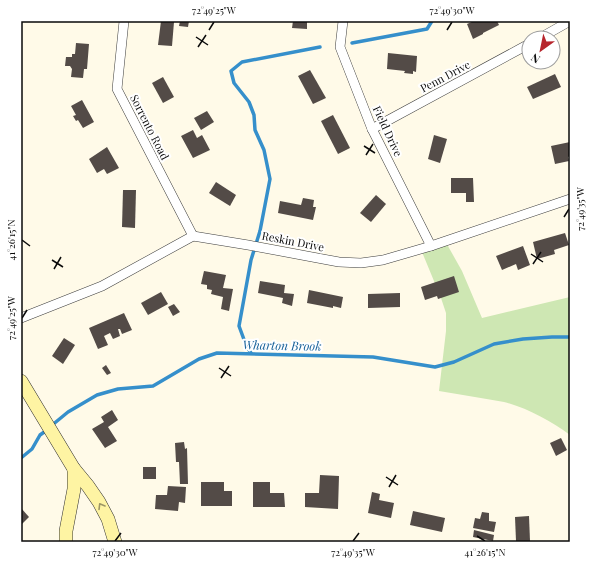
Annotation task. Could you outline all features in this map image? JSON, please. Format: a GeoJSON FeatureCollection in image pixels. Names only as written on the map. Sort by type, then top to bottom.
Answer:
{"type":"FeatureCollection","features":[{"type":"Feature","properties":{"kind":"main road"},"geometry":{"type":"LineString","coordinates":[[21,381],[74,469],[88,486],[108,519],[115,542]]}},
{"type":"Feature","properties":{"kind":"main road"},"geometry":{"type":"LineString","coordinates":[[66,542],[66,531],[74,489],[74,469]]}},
{"type":"Feature","properties":{"kind":"street","name":"Sorrento Road"},"geometry":{"type":"LineString","coordinates":[[124,21],[117,89],[193,236]]}},
{"type":"Feature","properties":{"kind":"street","name":"Field Drive"},"geometry":{"type":"LineString","coordinates":[[343,21],[340,47],[372,129],[432,246]]}},
{"type":"Feature","properties":{"kind":"street"},"geometry":{"type":"LineString","coordinates":[[555,30],[570,22]]}},
{"type":"Feature","properties":{"kind":"street","name":"Penn Drive"},"geometry":{"type":"LineString","coordinates":[[372,129],[521,48]]}},
{"type":"Feature","properties":{"kind":"street","name":"Reskin Drive"},"geometry":{"type":"LineString","coordinates":[[193,236],[339,262],[361,263],[382,260],[432,246],[570,199]]}},
{"type":"Feature","properties":{"kind":"street"},"geometry":{"type":"LineString","coordinates":[[21,318],[102,286],[193,236]]}},
{"type":"Feature","properties":{"kind":"green space"},"geometry":{"type":"Polygon","coordinates":[[[444,239],[462,271],[482,318],[570,297],[570,435],[538,416],[513,405],[504,402],[439,391],[446,331],[446,313],[422,252],[444,239]]]}},
{"type":"Feature","properties":{"kind":"building"},"geometry":{"type":"Polygon","coordinates":[[[161,21],[174,22],[172,46],[158,45],[161,21]]]}},
{"type":"Feature","properties":{"kind":"building"},"geometry":{"type":"Polygon","coordinates":[[[180,21],[189,21],[188,27],[179,26],[180,21]]]}},
{"type":"Feature","properties":{"kind":"building"},"geometry":{"type":"Polygon","coordinates":[[[293,21],[307,21],[307,29],[292,28],[293,21]]]}},
{"type":"Feature","properties":{"kind":"building"},"geometry":{"type":"Polygon","coordinates":[[[474,21],[497,21],[499,25],[473,39],[467,24],[474,21]]]}},
{"type":"Feature","properties":{"kind":"building"},"geometry":{"type":"Polygon","coordinates":[[[76,43],[89,44],[87,69],[84,69],[83,78],[71,77],[72,69],[70,66],[65,66],[66,57],[72,57],[72,54],[75,54],[76,43]]]}},
{"type":"Feature","properties":{"kind":"building"},"geometry":{"type":"Polygon","coordinates":[[[388,53],[417,56],[416,72],[413,71],[413,74],[404,73],[405,71],[387,69],[388,53]]]}},
{"type":"Feature","properties":{"kind":"building"},"geometry":{"type":"Polygon","coordinates":[[[310,70],[326,98],[313,104],[298,76],[310,70]]]}},
{"type":"Feature","properties":{"kind":"building"},"geometry":{"type":"Polygon","coordinates":[[[555,74],[561,87],[533,99],[527,87],[555,74]]]}},
{"type":"Feature","properties":{"kind":"building"},"geometry":{"type":"Polygon","coordinates":[[[163,77],[174,97],[163,103],[152,83],[163,77]]]}},
{"type":"Feature","properties":{"kind":"building"},"geometry":{"type":"Polygon","coordinates":[[[82,100],[94,122],[83,128],[78,120],[76,121],[73,116],[76,115],[71,106],[82,100]]]}},
{"type":"Feature","properties":{"kind":"building"},"geometry":{"type":"Polygon","coordinates":[[[207,111],[214,122],[201,130],[194,118],[207,111]]]}},
{"type":"Feature","properties":{"kind":"building"},"geometry":{"type":"Polygon","coordinates":[[[333,115],[350,148],[338,154],[321,121],[333,115]]]}},
{"type":"Feature","properties":{"kind":"building"},"geometry":{"type":"Polygon","coordinates":[[[193,130],[197,138],[202,135],[210,150],[193,158],[181,136],[193,130]]]}},
{"type":"Feature","properties":{"kind":"building"},"geometry":{"type":"Polygon","coordinates":[[[434,135],[447,139],[440,163],[428,159],[434,135]]]}},
{"type":"Feature","properties":{"kind":"building"},"geometry":{"type":"Polygon","coordinates":[[[570,142],[570,156],[568,157],[569,161],[555,164],[551,146],[570,142]]]}},
{"type":"Feature","properties":{"kind":"building"},"geometry":{"type":"Polygon","coordinates":[[[107,147],[119,168],[107,174],[104,169],[97,173],[89,159],[107,147]]]}},
{"type":"Feature","properties":{"kind":"building"},"geometry":{"type":"Polygon","coordinates":[[[451,178],[473,178],[474,202],[466,202],[466,193],[451,193],[451,178]]]}},
{"type":"Feature","properties":{"kind":"building"},"geometry":{"type":"Polygon","coordinates":[[[216,182],[236,195],[230,206],[209,193],[216,182]]]}},
{"type":"Feature","properties":{"kind":"building"},"geometry":{"type":"Polygon","coordinates":[[[123,190],[136,190],[135,228],[122,227],[123,190]]]}},
{"type":"Feature","properties":{"kind":"building"},"geometry":{"type":"Polygon","coordinates":[[[376,195],[386,204],[371,222],[360,213],[376,195]]]}},
{"type":"Feature","properties":{"kind":"building"},"geometry":{"type":"Polygon","coordinates":[[[303,198],[314,200],[313,207],[316,207],[313,220],[278,213],[280,201],[301,205],[303,198]]]}},
{"type":"Feature","properties":{"kind":"building"},"geometry":{"type":"Polygon","coordinates":[[[565,233],[569,245],[554,250],[555,254],[537,259],[533,242],[565,233]]]}},
{"type":"Feature","properties":{"kind":"building"},"geometry":{"type":"Polygon","coordinates":[[[523,246],[530,265],[518,270],[516,264],[502,270],[496,256],[523,246]]]}},
{"type":"Feature","properties":{"kind":"building"},"geometry":{"type":"Polygon","coordinates":[[[204,271],[226,275],[223,288],[233,289],[229,311],[221,309],[223,297],[211,294],[212,290],[207,289],[207,285],[201,284],[204,271]]]}},
{"type":"Feature","properties":{"kind":"building"},"geometry":{"type":"Polygon","coordinates":[[[454,276],[459,292],[438,299],[437,296],[425,300],[421,287],[454,276]]]}},
{"type":"Feature","properties":{"kind":"building"},"geometry":{"type":"Polygon","coordinates":[[[260,281],[285,285],[284,293],[294,294],[292,306],[282,303],[283,298],[258,293],[260,281]]]}},
{"type":"Feature","properties":{"kind":"building"},"geometry":{"type":"Polygon","coordinates":[[[309,290],[343,297],[341,308],[307,303],[309,290]]]}},
{"type":"Feature","properties":{"kind":"building"},"geometry":{"type":"Polygon","coordinates":[[[161,292],[168,304],[148,315],[141,303],[161,292]]]}},
{"type":"Feature","properties":{"kind":"building"},"geometry":{"type":"Polygon","coordinates":[[[400,293],[400,307],[368,308],[368,294],[400,293]]]}},
{"type":"Feature","properties":{"kind":"building"},"geometry":{"type":"Polygon","coordinates":[[[174,304],[180,312],[173,316],[168,307],[174,304]]]}},
{"type":"Feature","properties":{"kind":"building"},"geometry":{"type":"Polygon","coordinates":[[[124,313],[132,330],[122,334],[120,329],[118,329],[120,336],[113,339],[110,333],[104,336],[108,345],[98,349],[89,328],[124,313]]]}},
{"type":"Feature","properties":{"kind":"building"},"geometry":{"type":"Polygon","coordinates":[[[64,338],[75,345],[63,364],[52,356],[64,338]]]}},
{"type":"Feature","properties":{"kind":"building"},"geometry":{"type":"Polygon","coordinates":[[[106,365],[111,373],[107,375],[102,368],[106,365]]]}},
{"type":"Feature","properties":{"kind":"building"},"geometry":{"type":"Polygon","coordinates":[[[112,410],[118,420],[108,427],[117,441],[105,448],[92,429],[104,422],[101,417],[112,410]]]}},
{"type":"Feature","properties":{"kind":"building"},"geometry":{"type":"Polygon","coordinates":[[[561,438],[567,450],[556,456],[550,443],[561,438]]]}},
{"type":"Feature","properties":{"kind":"building"},"geometry":{"type":"Polygon","coordinates":[[[184,442],[185,449],[187,448],[188,484],[180,484],[179,462],[176,462],[175,443],[184,442]]]}},
{"type":"Feature","properties":{"kind":"building"},"geometry":{"type":"Polygon","coordinates":[[[143,467],[156,467],[156,479],[143,479],[143,467]]]}},
{"type":"Feature","properties":{"kind":"building"},"geometry":{"type":"Polygon","coordinates":[[[320,475],[339,476],[338,509],[305,507],[305,493],[319,493],[320,475]]]}},
{"type":"Feature","properties":{"kind":"building"},"geometry":{"type":"Polygon","coordinates":[[[201,482],[224,482],[224,491],[232,491],[232,506],[201,506],[201,482]]]}},
{"type":"Feature","properties":{"kind":"building"},"geometry":{"type":"Polygon","coordinates":[[[253,482],[270,482],[270,493],[284,493],[285,507],[253,507],[253,482]]]}},
{"type":"Feature","properties":{"kind":"building"},"geometry":{"type":"Polygon","coordinates":[[[168,486],[186,487],[185,503],[179,502],[178,511],[155,509],[156,495],[167,495],[168,486]]]}},
{"type":"Feature","properties":{"kind":"building"},"geometry":{"type":"Polygon","coordinates":[[[372,492],[380,494],[379,500],[394,503],[391,518],[368,513],[372,492]]]}},
{"type":"Feature","properties":{"kind":"building"},"geometry":{"type":"Polygon","coordinates":[[[21,508],[29,517],[21,525],[21,508]]]}},
{"type":"Feature","properties":{"kind":"building"},"geometry":{"type":"Polygon","coordinates":[[[413,511],[445,518],[442,532],[410,525],[413,511]]]}},
{"type":"Feature","properties":{"kind":"building"},"geometry":{"type":"Polygon","coordinates":[[[482,512],[489,513],[489,521],[496,522],[494,532],[473,528],[475,518],[480,519],[482,512]]]}},
{"type":"Feature","properties":{"kind":"building"},"geometry":{"type":"Polygon","coordinates":[[[529,516],[530,541],[516,541],[515,517],[529,516]]]}},
{"type":"Feature","properties":{"kind":"building"},"geometry":{"type":"Polygon","coordinates":[[[474,530],[494,535],[493,541],[473,537],[474,530]]]}},
{"type":"Feature","properties":{"kind":"waterway"},"geometry":{"type":"LineString","coordinates":[[352,43],[427,29],[432,21]]}},
{"type":"Feature","properties":{"kind":"waterway"},"geometry":{"type":"LineString","coordinates":[[251,353],[246,345],[239,326],[251,260],[260,231],[270,179],[264,150],[255,130],[254,115],[249,102],[234,83],[231,71],[242,62],[320,47]]}},
{"type":"Feature","properties":{"kind":"waterway","name":"Wharton Brook"},"geometry":{"type":"LineString","coordinates":[[51,426],[68,412],[97,395],[118,389],[153,386],[199,359],[217,353],[373,357],[435,367],[454,362],[494,344],[523,339],[570,337]]}},
{"type":"Feature","properties":{"kind":"waterway","name":"Wharton Brook"},"geometry":{"type":"LineString","coordinates":[[21,458],[32,449],[40,435],[47,430]]}}]}
